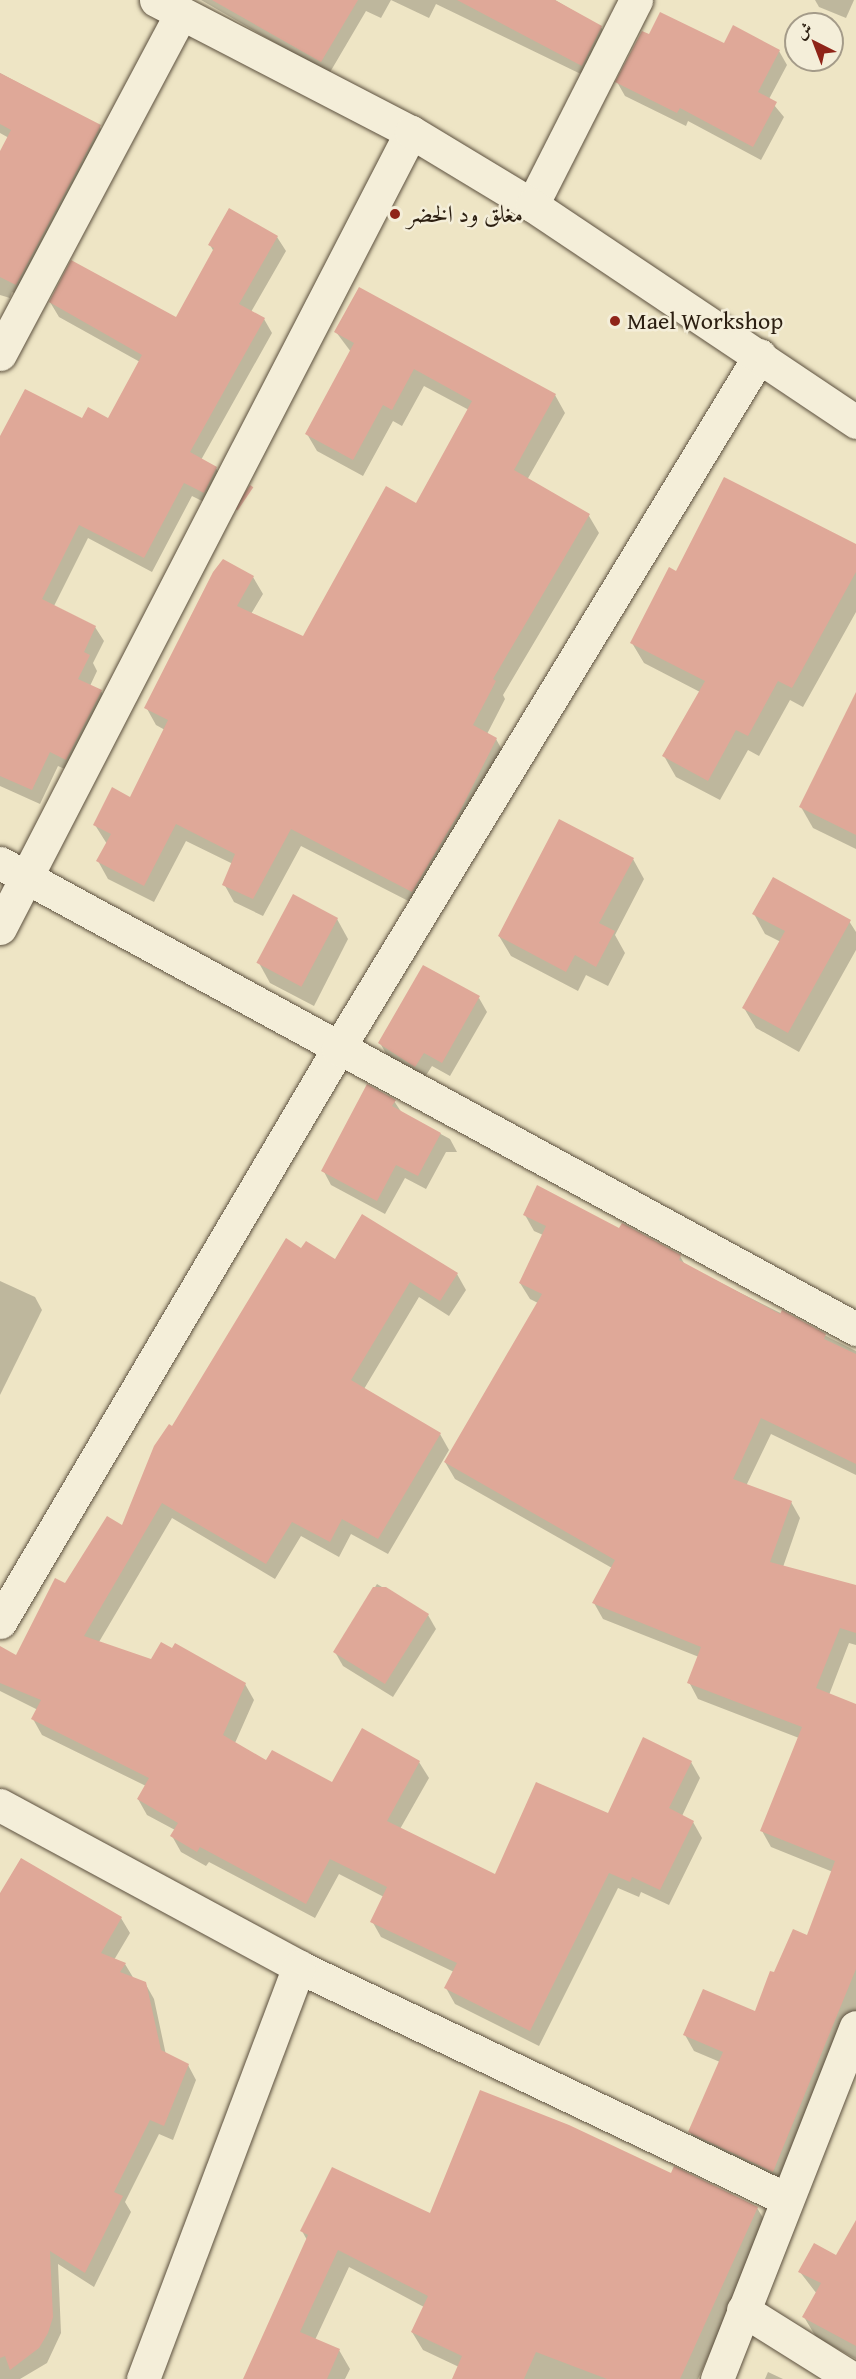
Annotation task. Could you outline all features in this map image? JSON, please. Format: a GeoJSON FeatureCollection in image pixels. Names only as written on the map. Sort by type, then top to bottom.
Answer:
{"type":"FeatureCollection","features":[{"type":"Feature","properties":{"kind":"street"},"geometry":{"type":"LineString","coordinates":[[532,205],[636,0]]}},
{"type":"Feature","properties":{"kind":"street"},"geometry":{"type":"LineString","coordinates":[[0,354],[168,7],[411,132],[532,205],[760,355],[856,422]]}},
{"type":"Feature","properties":{"kind":"street"},"geometry":{"type":"LineString","coordinates":[[0,928],[13,871],[411,132]]}},
{"type":"Feature","properties":{"kind":"street"},"geometry":{"type":"LineString","coordinates":[[0,1621],[338,1049],[760,355]]}},
{"type":"Feature","properties":{"kind":"street"},"geometry":{"type":"LineString","coordinates":[[13,871],[856,1329]]}},
{"type":"Feature","properties":{"kind":"street"},"geometry":{"type":"LineString","coordinates":[[0,1805],[300,1967],[786,2199]]}},
{"type":"Feature","properties":{"kind":"street"},"geometry":{"type":"LineString","coordinates":[[143,2379],[300,1967]]}},
{"type":"Feature","properties":{"kind":"street"},"geometry":{"type":"LineString","coordinates":[[717,2379],[786,2199],[856,2027]]}},
{"type":"Feature","properties":{"kind":"street"},"geometry":{"type":"LineString","coordinates":[[743,2310],[853,2379]]}},
{"type":"Feature","properties":{"kind":"building"},"geometry":{"type":"Polygon","coordinates":[[[212,0],[358,0],[321,62],[212,0]]]}},
{"type":"Feature","properties":{"kind":"building"},"geometry":{"type":"Polygon","coordinates":[[[457,0],[555,0],[602,26],[582,66],[457,0]]]}},
{"type":"Feature","properties":{"kind":"building"},"geometry":{"type":"Polygon","coordinates":[[[660,12],[724,43],[733,25],[780,50],[758,92],[777,102],[753,147],[680,108],[677,113],[615,82],[642,31],[649,34],[660,12]]]}},
{"type":"Feature","properties":{"kind":"building"},"geometry":{"type":"Polygon","coordinates":[[[0,73],[101,125],[16,285],[0,277],[0,151],[11,130],[0,124],[0,73]]]}},
{"type":"Feature","properties":{"kind":"building"},"geometry":{"type":"Polygon","coordinates":[[[229,208],[278,236],[239,304],[265,318],[190,452],[217,467],[204,493],[184,483],[144,558],[79,525],[42,599],[96,626],[84,652],[90,655],[78,679],[102,690],[66,760],[50,752],[32,790],[0,776],[0,436],[25,389],[82,418],[88,407],[108,418],[142,355],[49,302],[71,260],[176,317],[214,248],[208,245],[229,208]]]}},
{"type":"Feature","properties":{"kind":"building"},"geometry":{"type":"Polygon","coordinates":[[[359,287],[556,394],[514,470],[590,514],[493,679],[496,681],[473,725],[497,738],[459,813],[412,892],[291,829],[253,899],[222,885],[235,854],[176,824],[144,886],[96,861],[111,834],[93,825],[112,787],[130,797],[168,720],[144,708],[213,572],[223,559],[254,576],[237,606],[303,636],[386,486],[416,503],[472,401],[414,369],[392,410],[383,405],[353,460],[305,434],[354,343],[334,332],[359,287]]]}},
{"type":"Feature","properties":{"kind":"building"},"geometry":{"type":"Polygon","coordinates":[[[724,477],[856,544],[856,572],[792,688],[778,681],[748,736],[736,730],[708,781],[662,756],[705,681],[630,643],[669,567],[676,571],[724,477]]]}},
{"type":"Feature","properties":{"kind":"building"},"geometry":{"type":"Polygon","coordinates":[[[250,485],[253,487],[238,510],[234,508],[250,485]]]}},
{"type":"Feature","properties":{"kind":"building"},"geometry":{"type":"Polygon","coordinates":[[[856,692],[856,835],[799,807],[856,692]]]}},
{"type":"Feature","properties":{"kind":"building"},"geometry":{"type":"Polygon","coordinates":[[[559,819],[634,858],[599,923],[615,931],[596,967],[575,955],[566,972],[498,936],[559,819]]]}},
{"type":"Feature","properties":{"kind":"building"},"geometry":{"type":"Polygon","coordinates":[[[773,877],[851,920],[788,1033],[742,1008],[785,931],[752,914],[773,877]]]}},
{"type":"Feature","properties":{"kind":"building"},"geometry":{"type":"Polygon","coordinates":[[[293,894],[338,918],[301,987],[256,963],[293,894]]]}},
{"type":"Feature","properties":{"kind":"building"},"geometry":{"type":"Polygon","coordinates":[[[423,965],[480,996],[442,1063],[424,1053],[415,1067],[378,1043],[423,965]]]}},
{"type":"Feature","properties":{"kind":"building"},"geometry":{"type":"Polygon","coordinates":[[[367,1084],[396,1100],[392,1106],[441,1133],[418,1176],[396,1165],[377,1201],[321,1171],[367,1084]]]}},
{"type":"Feature","properties":{"kind":"building"},"geometry":{"type":"Polygon","coordinates":[[[537,1185],[619,1228],[622,1223],[681,1255],[679,1260],[780,1314],[782,1310],[826,1334],[824,1339],[856,1354],[856,1464],[761,1418],[733,1479],[792,1501],[770,1562],[856,1585],[856,1633],[840,1628],[816,1688],[856,1704],[856,1969],[773,2172],[688,2132],[723,2052],[683,2035],[703,1989],[755,2011],[770,1971],[774,1972],[793,1929],[807,1935],[835,1861],[760,1831],[802,1727],[687,1683],[701,1647],[592,1603],[615,1560],[444,1462],[542,1294],[519,1283],[546,1226],[523,1215],[537,1185]]]}},
{"type":"Feature","properties":{"kind":"building"},"geometry":{"type":"Polygon","coordinates":[[[362,1214],[458,1273],[440,1301],[410,1282],[351,1380],[441,1433],[378,1539],[342,1519],[330,1542],[292,1522],[266,1564],[162,1503],[84,1636],[151,1659],[161,1642],[172,1648],[175,1643],[246,1683],[223,1735],[266,1760],[272,1750],[332,1782],[362,1728],[420,1761],[387,1821],[495,1874],[536,1782],[608,1813],[643,1737],[692,1761],[669,1808],[694,1821],[660,1890],[632,1877],[630,1882],[609,1873],[530,2031],[444,1988],[457,1963],[370,1922],[387,1887],[330,1859],[306,1904],[200,1847],[197,1852],[170,1836],[178,1823],[137,1799],[149,1778],[31,1719],[41,1700],[0,1683],[0,1646],[16,1655],[55,1578],[65,1583],[107,1516],[122,1525],[154,1446],[169,1424],[172,1426],[286,1238],[301,1248],[306,1241],[335,1259],[362,1214]]]}},
{"type":"Feature","properties":{"kind":"building"},"geometry":{"type":"Polygon","coordinates":[[[373,1587],[386,1587],[429,1614],[385,1684],[333,1652],[373,1587]]]}},
{"type":"Feature","properties":{"kind":"building"},"geometry":{"type":"Polygon","coordinates":[[[21,1858],[122,1917],[101,1953],[126,1963],[120,1972],[146,1982],[161,2050],[189,2064],[164,2126],[150,2120],[114,2192],[123,2196],[85,2273],[50,2251],[53,2317],[48,2333],[39,2348],[10,2370],[5,2356],[0,2358],[0,1893],[21,1858]]]}},
{"type":"Feature","properties":{"kind":"building"},"geometry":{"type":"Polygon","coordinates":[[[480,2090],[569,2125],[671,2173],[674,2166],[758,2207],[680,2379],[607,2379],[536,2352],[524,2379],[452,2379],[462,2356],[411,2332],[428,2296],[338,2250],[300,2332],[340,2349],[327,2379],[243,2379],[308,2235],[300,2231],[332,2167],[430,2213],[480,2090]]]}},
{"type":"Feature","properties":{"kind":"building"},"geometry":{"type":"Polygon","coordinates":[[[856,2220],[856,2346],[802,2317],[821,2283],[798,2272],[814,2243],[836,2255],[856,2220]]]}},
{"type":"Feature","properties":{"kind":"place","name":"مغلق ود الخضر"},"geometry":{"type":"Point","coordinates":[395,214]}},
{"type":"Feature","properties":{"kind":"place","name":"Mael Workshop"},"geometry":{"type":"Point","coordinates":[615,321]}}]}
